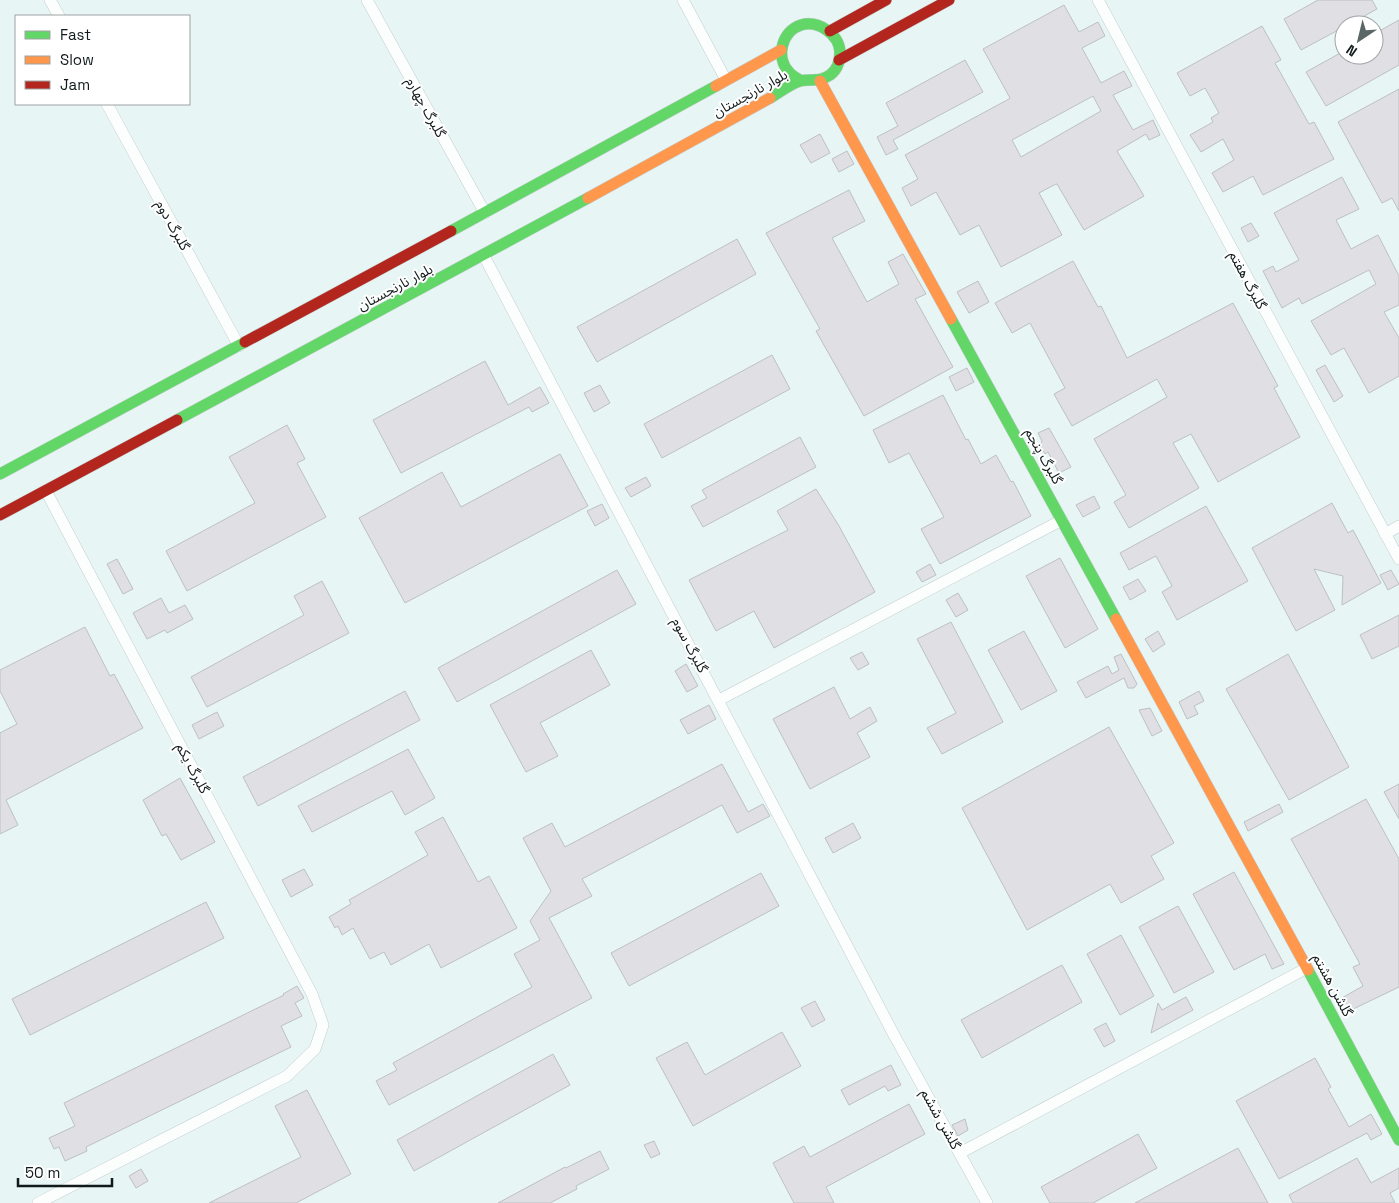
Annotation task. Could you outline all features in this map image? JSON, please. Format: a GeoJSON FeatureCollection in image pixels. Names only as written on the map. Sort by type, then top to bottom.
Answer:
{"type":"FeatureCollection","features":[{"type":"Feature","properties":{"kind":"street"},"geometry":{"type":"LineString","coordinates":[[50,0],[58,15]]}},
{"type":"Feature","properties":{"kind":"street","name":"گلبرگ چهارم"},"geometry":{"type":"LineString","coordinates":[[367,0],[485,213]]}},
{"type":"Feature","properties":{"kind":"street"},"geometry":{"type":"LineString","coordinates":[[683,0],[726,80]]}},
{"type":"Feature","properties":{"kind":"street"},"geometry":{"type":"LineString","coordinates":[[820,81],[836,69],[839,60],[838,44],[830,31],[886,0]]}},
{"type":"Feature","properties":{"kind":"street"},"geometry":{"type":"LineString","coordinates":[[839,60],[949,0]]}},
{"type":"Feature","properties":{"kind":"street","name":"گلبرگ هفتم"},"geometry":{"type":"LineString","coordinates":[[1098,0],[1399,559]]}},
{"type":"Feature","properties":{"kind":"street","name":"بلوار نارنجستان"},"geometry":{"type":"LineString","coordinates":[[820,81],[811,83],[801,82],[794,78],[784,66],[781,50],[788,34],[804,24],[822,26],[830,31]]}},
{"type":"Feature","properties":{"kind":"street","name":"بلوار نارنجستان"},"geometry":{"type":"LineString","coordinates":[[0,474],[485,213],[781,50]]}},
{"type":"Feature","properties":{"kind":"street","name":"گلبرگ پنجم"},"geometry":{"type":"LineString","coordinates":[[820,81],[1241,845]]}},
{"type":"Feature","properties":{"kind":"street","name":"بلوار نارنجستان"},"geometry":{"type":"LineString","coordinates":[[0,515],[484,256],[801,82]]}},
{"type":"Feature","properties":{"kind":"street","name":"گلبرگ دوم"},"geometry":{"type":"LineString","coordinates":[[108,105],[239,346]]}},
{"type":"Feature","properties":{"kind":"street","name":"گلبرگ سوم"},"geometry":{"type":"LineString","coordinates":[[484,256],[894,1035]]}},
{"type":"Feature","properties":{"kind":"street","name":"گلبرگ یکم"},"geometry":{"type":"LineString","coordinates":[[38,1203],[287,1076],[315,1049],[324,1025],[312,994],[46,491]]}},
{"type":"Feature","properties":{"kind":"street"},"geometry":{"type":"LineString","coordinates":[[719,700],[1062,520]]}},
{"type":"Feature","properties":{"kind":"street"},"geometry":{"type":"LineString","coordinates":[[1385,534],[1399,526]]}},
{"type":"Feature","properties":{"kind":"street","name":"گلشن هشتم"},"geometry":{"type":"LineString","coordinates":[[1241,845],[1399,1140]]}},
{"type":"Feature","properties":{"kind":"street"},"geometry":{"type":"LineString","coordinates":[[960,1153],[1307,968]]}},
{"type":"Feature","properties":{"kind":"street","name":"گلشن ششم"},"geometry":{"type":"LineString","coordinates":[[894,1035],[987,1203]]}},
{"type":"Feature","properties":{"kind":"building"},"geometry":{"type":"Polygon","coordinates":[[[1318,0],[1372,0],[1377,9],[1366,15],[1334,15],[1334,32],[1301,50],[1284,19],[1318,0]]]}},
{"type":"Feature","properties":{"kind":"building"},"geometry":{"type":"Polygon","coordinates":[[[1064,5],[1079,32],[1098,22],[1105,36],[1082,48],[1101,83],[1124,71],[1132,86],[1113,95],[1133,130],[1153,120],[1160,135],[1149,140],[1146,134],[1117,151],[1144,196],[1084,230],[1056,184],[1039,193],[1062,235],[1001,267],[979,225],[960,235],[936,192],[911,206],[902,188],[918,179],[905,155],[1010,98],[983,49],[1064,5]],[[1093,96],[1012,140],[1021,157],[1101,111],[1093,96]]]}},
{"type":"Feature","properties":{"kind":"building"},"geometry":{"type":"Polygon","coordinates":[[[1399,20],[1399,65],[1326,106],[1306,72],[1334,57],[1334,65],[1384,65],[1384,28],[1399,20]]]}},
{"type":"Feature","properties":{"kind":"building"},"geometry":{"type":"Polygon","coordinates":[[[1262,26],[1281,60],[1275,63],[1309,124],[1314,122],[1334,159],[1263,195],[1253,176],[1223,192],[1212,173],[1234,160],[1223,139],[1201,152],[1190,135],[1213,122],[1211,118],[1219,113],[1205,88],[1190,96],[1177,73],[1262,26]]]}},
{"type":"Feature","properties":{"kind":"building"},"geometry":{"type":"Polygon","coordinates":[[[965,60],[983,92],[893,140],[898,149],[886,155],[877,137],[898,126],[886,103],[965,60]]]}},
{"type":"Feature","properties":{"kind":"building"},"geometry":{"type":"Polygon","coordinates":[[[1399,89],[1399,211],[1392,198],[1382,203],[1338,122],[1399,89]]]}},
{"type":"Feature","properties":{"kind":"building"},"geometry":{"type":"Polygon","coordinates":[[[820,134],[830,153],[811,163],[800,145],[820,134]]]}},
{"type":"Feature","properties":{"kind":"building"},"geometry":{"type":"Polygon","coordinates":[[[847,151],[854,164],[839,172],[832,159],[847,151]]]}},
{"type":"Feature","properties":{"kind":"building"},"geometry":{"type":"Polygon","coordinates":[[[1342,177],[1359,209],[1336,220],[1351,249],[1378,235],[1399,276],[1399,305],[1384,312],[1399,338],[1399,376],[1369,393],[1344,348],[1331,355],[1311,321],[1376,284],[1369,270],[1302,304],[1299,298],[1282,308],[1263,271],[1273,266],[1276,272],[1299,260],[1274,213],[1342,177]]]}},
{"type":"Feature","properties":{"kind":"building"},"geometry":{"type":"Polygon","coordinates":[[[849,190],[865,221],[832,238],[867,302],[899,284],[888,262],[903,254],[926,294],[915,299],[953,367],[864,416],[816,331],[820,329],[766,233],[849,190]]]}},
{"type":"Feature","properties":{"kind":"building"},"geometry":{"type":"Polygon","coordinates":[[[1251,223],[1259,236],[1248,242],[1241,228],[1251,223]]]}},
{"type":"Feature","properties":{"kind":"building"},"geometry":{"type":"Polygon","coordinates":[[[737,239],[756,274],[597,362],[577,327],[737,239]]]}},
{"type":"Feature","properties":{"kind":"building"},"geometry":{"type":"Polygon","coordinates":[[[1073,261],[1098,307],[1101,306],[1127,358],[1233,303],[1278,386],[1274,388],[1300,437],[1218,482],[1191,434],[1173,443],[1199,488],[1129,528],[1114,502],[1126,495],[1094,439],[1167,397],[1157,379],[1072,426],[1054,394],[1065,388],[1030,323],[1012,333],[995,303],[1073,261]]]}},
{"type":"Feature","properties":{"kind":"building"},"geometry":{"type":"Polygon","coordinates":[[[978,281],[989,302],[969,313],[957,292],[978,281]]]}},
{"type":"Feature","properties":{"kind":"building"},"geometry":{"type":"Polygon","coordinates":[[[772,355],[790,389],[662,458],[644,424],[772,355]]]}},
{"type":"Feature","properties":{"kind":"building"},"geometry":{"type":"Polygon","coordinates":[[[485,361],[508,405],[540,387],[549,403],[532,412],[529,407],[401,473],[373,420],[485,361]]]}},
{"type":"Feature","properties":{"kind":"building"},"geometry":{"type":"Polygon","coordinates":[[[1325,365],[1343,396],[1334,402],[1316,370],[1325,365]]]}},
{"type":"Feature","properties":{"kind":"building"},"geometry":{"type":"Polygon","coordinates":[[[967,368],[974,382],[956,391],[949,377],[967,368]]]}},
{"type":"Feature","properties":{"kind":"building"},"geometry":{"type":"Polygon","coordinates":[[[600,385],[610,403],[594,412],[584,393],[600,385]]]}},
{"type":"Feature","properties":{"kind":"building"},"geometry":{"type":"Polygon","coordinates":[[[943,395],[966,440],[968,439],[981,464],[996,455],[1011,482],[1013,481],[1031,516],[940,564],[921,529],[944,517],[909,453],[889,463],[873,430],[943,395]]]}},
{"type":"Feature","properties":{"kind":"building"},"geometry":{"type":"Polygon","coordinates":[[[287,425],[305,459],[297,463],[326,517],[187,591],[166,551],[255,503],[229,457],[287,425]]]}},
{"type":"Feature","properties":{"kind":"building"},"geometry":{"type":"Polygon","coordinates":[[[1049,428],[1071,467],[1059,473],[1048,452],[1045,454],[1040,445],[1042,441],[1038,433],[1049,428]]]}},
{"type":"Feature","properties":{"kind":"building"},"geometry":{"type":"Polygon","coordinates":[[[800,437],[816,467],[703,527],[691,506],[707,498],[702,490],[800,437]]]}},
{"type":"Feature","properties":{"kind":"building"},"geometry":{"type":"Polygon","coordinates":[[[560,454],[588,506],[405,603],[359,518],[442,472],[461,507],[560,454]]]}},
{"type":"Feature","properties":{"kind":"building"},"geometry":{"type":"Polygon","coordinates":[[[646,477],[651,486],[631,497],[625,488],[646,477]]]}},
{"type":"Feature","properties":{"kind":"building"},"geometry":{"type":"Polygon","coordinates":[[[816,489],[839,526],[875,592],[774,648],[754,611],[716,631],[689,580],[788,530],[777,511],[816,489]]]}},
{"type":"Feature","properties":{"kind":"building"},"geometry":{"type":"Polygon","coordinates":[[[1094,496],[1100,508],[1083,517],[1076,505],[1094,496]]]}},
{"type":"Feature","properties":{"kind":"building"},"geometry":{"type":"Polygon","coordinates":[[[1332,503],[1348,533],[1353,530],[1381,583],[1342,605],[1343,576],[1314,569],[1335,610],[1296,631],[1252,548],[1332,503]]]}},
{"type":"Feature","properties":{"kind":"building"},"geometry":{"type":"Polygon","coordinates":[[[602,504],[609,518],[595,526],[587,511],[602,504]]]}},
{"type":"Feature","properties":{"kind":"building"},"geometry":{"type":"Polygon","coordinates":[[[1206,506],[1248,581],[1177,620],[1162,592],[1172,586],[1156,556],[1129,570],[1120,553],[1206,506]]]}},
{"type":"Feature","properties":{"kind":"building"},"geometry":{"type":"Polygon","coordinates":[[[1060,558],[1098,629],[1065,648],[1026,576],[1060,558]]]}},
{"type":"Feature","properties":{"kind":"building"},"geometry":{"type":"Polygon","coordinates":[[[117,559],[133,589],[123,594],[107,564],[117,559]]]}},
{"type":"Feature","properties":{"kind":"building"},"geometry":{"type":"Polygon","coordinates":[[[930,564],[936,575],[922,582],[916,572],[930,564]]]}},
{"type":"Feature","properties":{"kind":"building"},"geometry":{"type":"Polygon","coordinates":[[[617,570],[636,604],[457,702],[438,668],[617,570]]]}},
{"type":"Feature","properties":{"kind":"building"},"geometry":{"type":"Polygon","coordinates":[[[1391,570],[1399,584],[1388,590],[1380,575],[1391,570]]]}},
{"type":"Feature","properties":{"kind":"building"},"geometry":{"type":"Polygon","coordinates":[[[1138,579],[1146,591],[1130,600],[1123,587],[1138,579]]]}},
{"type":"Feature","properties":{"kind":"building"},"geometry":{"type":"Polygon","coordinates":[[[322,581],[349,633],[207,707],[191,677],[304,615],[294,596],[322,581]]]}},
{"type":"Feature","properties":{"kind":"building"},"geometry":{"type":"Polygon","coordinates":[[[958,593],[968,610],[956,617],[946,600],[958,593]]]}},
{"type":"Feature","properties":{"kind":"building"},"geometry":{"type":"Polygon","coordinates":[[[161,598],[169,613],[185,605],[193,619],[167,633],[165,630],[147,639],[133,613],[161,598]]]}},
{"type":"Feature","properties":{"kind":"building"},"geometry":{"type":"Polygon","coordinates":[[[1399,615],[1399,646],[1372,659],[1360,635],[1399,615]]]}},
{"type":"Feature","properties":{"kind":"building"},"geometry":{"type":"Polygon","coordinates":[[[951,622],[1003,722],[942,754],[927,728],[956,713],[917,639],[951,622]]]}},
{"type":"Feature","properties":{"kind":"building"},"geometry":{"type":"Polygon","coordinates":[[[85,627],[110,676],[114,674],[143,728],[6,800],[18,825],[0,834],[0,733],[17,724],[0,691],[0,670],[85,627]]]}},
{"type":"Feature","properties":{"kind":"building"},"geometry":{"type":"Polygon","coordinates":[[[1024,631],[1057,691],[1021,710],[988,650],[1024,631]]]}},
{"type":"Feature","properties":{"kind":"building"},"geometry":{"type":"Polygon","coordinates":[[[1158,631],[1165,644],[1153,652],[1145,639],[1158,631]]]}},
{"type":"Feature","properties":{"kind":"building"},"geometry":{"type":"Polygon","coordinates":[[[591,650],[610,685],[540,723],[558,756],[526,772],[490,705],[591,650]]]}},
{"type":"Feature","properties":{"kind":"building"},"geometry":{"type":"Polygon","coordinates":[[[862,652],[869,664],[858,670],[850,658],[862,652]]]}},
{"type":"Feature","properties":{"kind":"building"},"geometry":{"type":"Polygon","coordinates":[[[1121,654],[1137,684],[1134,688],[1128,688],[1124,678],[1086,698],[1077,682],[1108,666],[1112,674],[1119,670],[1114,657],[1121,654]]]}},
{"type":"Feature","properties":{"kind":"building"},"geometry":{"type":"Polygon","coordinates":[[[1288,654],[1349,767],[1289,800],[1226,689],[1288,654]]]}},
{"type":"Feature","properties":{"kind":"building"},"geometry":{"type":"Polygon","coordinates":[[[686,664],[698,686],[687,692],[675,671],[686,664]]]}},
{"type":"Feature","properties":{"kind":"building"},"geometry":{"type":"Polygon","coordinates":[[[834,687],[850,719],[870,707],[877,721],[857,733],[870,757],[810,789],[773,719],[834,687]]]}},
{"type":"Feature","properties":{"kind":"building"},"geometry":{"type":"Polygon","coordinates":[[[405,691],[420,720],[258,806],[243,777],[405,691]]]}},
{"type":"Feature","properties":{"kind":"building"},"geometry":{"type":"Polygon","coordinates":[[[1199,691],[1204,701],[1194,706],[1198,714],[1187,719],[1179,702],[1199,691]]]}},
{"type":"Feature","properties":{"kind":"building"},"geometry":{"type":"Polygon","coordinates":[[[709,705],[716,719],[688,734],[680,720],[709,705]]]}},
{"type":"Feature","properties":{"kind":"building"},"geometry":{"type":"Polygon","coordinates":[[[1150,708],[1162,731],[1152,736],[1139,710],[1150,708]]]}},
{"type":"Feature","properties":{"kind":"building"},"geometry":{"type":"Polygon","coordinates":[[[217,712],[224,726],[199,739],[192,725],[217,712]]]}},
{"type":"Feature","properties":{"kind":"building"},"geometry":{"type":"Polygon","coordinates":[[[1109,727],[1174,843],[1151,856],[1164,879],[1121,903],[1110,884],[1027,930],[962,808],[1109,727]]]}},
{"type":"Feature","properties":{"kind":"building"},"geometry":{"type":"Polygon","coordinates":[[[408,749],[435,798],[405,815],[392,791],[312,832],[298,806],[408,749]]]}},
{"type":"Feature","properties":{"kind":"building"},"geometry":{"type":"Polygon","coordinates":[[[722,764],[748,812],[763,804],[770,816],[737,833],[722,805],[582,879],[592,896],[549,918],[592,998],[389,1105],[376,1081],[397,1070],[393,1063],[532,987],[514,954],[540,940],[530,921],[551,891],[523,838],[552,823],[565,847],[722,764]]]}},
{"type":"Feature","properties":{"kind":"building"},"geometry":{"type":"Polygon","coordinates":[[[180,778],[215,842],[181,860],[166,834],[162,836],[143,800],[180,778]]]}},
{"type":"Feature","properties":{"kind":"building"},"geometry":{"type":"Polygon","coordinates":[[[1399,784],[1399,819],[1384,792],[1399,784]]]}},
{"type":"Feature","properties":{"kind":"building"},"geometry":{"type":"Polygon","coordinates":[[[1366,799],[1399,859],[1399,987],[1347,1012],[1340,999],[1363,986],[1353,967],[1360,964],[1291,839],[1366,799]]]}},
{"type":"Feature","properties":{"kind":"building"},"geometry":{"type":"Polygon","coordinates":[[[1279,804],[1283,812],[1248,831],[1244,822],[1279,804]]]}},
{"type":"Feature","properties":{"kind":"building"},"geometry":{"type":"Polygon","coordinates":[[[443,817],[478,882],[489,876],[517,928],[441,968],[429,944],[391,965],[384,952],[370,959],[353,928],[342,935],[338,926],[335,928],[329,917],[351,904],[349,900],[428,855],[415,832],[443,817]]]}},
{"type":"Feature","properties":{"kind":"building"},"geometry":{"type":"Polygon","coordinates":[[[853,823],[861,838],[833,853],[825,838],[853,823]]]}},
{"type":"Feature","properties":{"kind":"building"},"geometry":{"type":"Polygon","coordinates":[[[304,869],[313,885],[291,897],[282,880],[304,869]]]}},
{"type":"Feature","properties":{"kind":"building"},"geometry":{"type":"Polygon","coordinates":[[[1234,872],[1284,964],[1272,969],[1265,954],[1234,970],[1193,894],[1234,872]]]}},
{"type":"Feature","properties":{"kind":"building"},"geometry":{"type":"Polygon","coordinates":[[[761,873],[779,906],[629,986],[611,953],[761,873]]]}},
{"type":"Feature","properties":{"kind":"building"},"geometry":{"type":"Polygon","coordinates":[[[206,902],[224,938],[30,1035],[12,999],[206,902]]]}},
{"type":"Feature","properties":{"kind":"building"},"geometry":{"type":"Polygon","coordinates":[[[1178,906],[1214,972],[1174,993],[1139,927],[1178,906]]]}},
{"type":"Feature","properties":{"kind":"building"},"geometry":{"type":"Polygon","coordinates":[[[1121,935],[1154,996],[1120,1015],[1087,954],[1121,935]]]}},
{"type":"Feature","properties":{"kind":"building"},"geometry":{"type":"Polygon","coordinates":[[[1062,965],[1082,1002],[982,1058],[961,1020],[1062,965]]]}},
{"type":"Feature","properties":{"kind":"building"},"geometry":{"type":"Polygon","coordinates":[[[297,986],[304,998],[295,1003],[302,1016],[281,1026],[291,1047],[86,1147],[87,1151],[65,1161],[59,1147],[54,1149],[49,1138],[75,1126],[64,1103],[284,995],[297,986]]]}},
{"type":"Feature","properties":{"kind":"building"},"geometry":{"type":"Polygon","coordinates":[[[1186,997],[1193,1010],[1151,1033],[1158,1003],[1162,1010],[1186,997]]]}},
{"type":"Feature","properties":{"kind":"building"},"geometry":{"type":"Polygon","coordinates":[[[815,1001],[825,1020],[812,1027],[801,1008],[815,1001]]]}},
{"type":"Feature","properties":{"kind":"building"},"geometry":{"type":"Polygon","coordinates":[[[1106,1023],[1115,1041],[1104,1047],[1094,1029],[1106,1023]]]}},
{"type":"Feature","properties":{"kind":"building"},"geometry":{"type":"Polygon","coordinates":[[[782,1032],[801,1066],[693,1126],[656,1058],[687,1042],[705,1075],[782,1032]]]}},
{"type":"Feature","properties":{"kind":"building"},"geometry":{"type":"Polygon","coordinates":[[[553,1054],[570,1085],[414,1171],[397,1140],[553,1054]]]}},
{"type":"Feature","properties":{"kind":"building"},"geometry":{"type":"Polygon","coordinates":[[[1315,1058],[1331,1087],[1328,1089],[1349,1127],[1371,1114],[1382,1134],[1371,1140],[1367,1133],[1279,1179],[1236,1101],[1315,1058]]]}},
{"type":"Feature","properties":{"kind":"building"},"geometry":{"type":"Polygon","coordinates":[[[891,1065],[901,1085],[888,1091],[885,1086],[849,1105],[841,1090],[891,1065]]]}},
{"type":"Feature","properties":{"kind":"building"},"geometry":{"type":"Polygon","coordinates":[[[307,1090],[351,1174],[296,1203],[209,1203],[301,1157],[275,1106],[307,1090]]]}},
{"type":"Feature","properties":{"kind":"building"},"geometry":{"type":"Polygon","coordinates":[[[909,1104],[925,1134],[826,1187],[834,1203],[794,1203],[773,1163],[804,1146],[810,1157],[909,1104]]]}},
{"type":"Feature","properties":{"kind":"building"},"geometry":{"type":"Polygon","coordinates":[[[965,1119],[968,1130],[958,1136],[952,1125],[965,1119]]]}},
{"type":"Feature","properties":{"kind":"building"},"geometry":{"type":"Polygon","coordinates":[[[1138,1134],[1157,1168],[1093,1203],[1050,1203],[1041,1187],[1138,1134]]]}},
{"type":"Feature","properties":{"kind":"building"},"geometry":{"type":"Polygon","coordinates":[[[654,1141],[660,1154],[651,1158],[644,1145],[654,1141]]]}},
{"type":"Feature","properties":{"kind":"building"},"geometry":{"type":"Polygon","coordinates":[[[1238,1148],[1268,1203],[1135,1203],[1238,1148]]]}},
{"type":"Feature","properties":{"kind":"building"},"geometry":{"type":"Polygon","coordinates":[[[600,1151],[609,1169],[576,1186],[577,1189],[550,1203],[498,1203],[565,1167],[600,1151]]]}},
{"type":"Feature","properties":{"kind":"building"},"geometry":{"type":"Polygon","coordinates":[[[1357,1158],[1371,1183],[1399,1168],[1399,1188],[1390,1193],[1395,1203],[1293,1203],[1289,1195],[1357,1158]]]}},
{"type":"Feature","properties":{"kind":"building"},"geometry":{"type":"Polygon","coordinates":[[[141,1169],[148,1181],[136,1188],[129,1176],[141,1169]]]}},
{"type":"Feature","properties":{"kind":"traffic: fast"},"geometry":{"type":"LineString","coordinates":[[770,98],[796,82],[818,80],[826,77],[836,68],[839,62],[839,45],[832,34],[821,27],[808,24],[801,25],[794,28],[785,39],[782,59],[790,73],[801,81]]}},
{"type":"Feature","properties":{"kind":"traffic: fast"},"geometry":{"type":"LineString","coordinates":[[451,231],[716,86]]}},
{"type":"Feature","properties":{"kind":"traffic: fast"},"geometry":{"type":"LineString","coordinates":[[177,420],[588,198]]}},
{"type":"Feature","properties":{"kind":"traffic: fast"},"geometry":{"type":"LineString","coordinates":[[951,319],[1116,619]]}},
{"type":"Feature","properties":{"kind":"traffic: fast"},"geometry":{"type":"LineString","coordinates":[[0,474],[245,342]]}},
{"type":"Feature","properties":{"kind":"traffic: fast"},"geometry":{"type":"LineString","coordinates":[[1308,970],[1399,1140]]}},
{"type":"Feature","properties":{"kind":"traffic: slow"},"geometry":{"type":"LineString","coordinates":[[716,86],[781,50]]}},
{"type":"Feature","properties":{"kind":"traffic: slow"},"geometry":{"type":"LineString","coordinates":[[820,81],[951,319]]}},
{"type":"Feature","properties":{"kind":"traffic: slow"},"geometry":{"type":"LineString","coordinates":[[588,198],[770,98]]}},
{"type":"Feature","properties":{"kind":"traffic: slow"},"geometry":{"type":"LineString","coordinates":[[1116,619],[1308,970]]}},
{"type":"Feature","properties":{"kind":"traffic: jam"},"geometry":{"type":"LineString","coordinates":[[830,31],[886,0]]}},
{"type":"Feature","properties":{"kind":"traffic: jam"},"geometry":{"type":"LineString","coordinates":[[839,60],[949,0]]}},
{"type":"Feature","properties":{"kind":"traffic: jam"},"geometry":{"type":"LineString","coordinates":[[245,342],[451,231]]}},
{"type":"Feature","properties":{"kind":"traffic: jam"},"geometry":{"type":"LineString","coordinates":[[0,515],[177,420]]}}]}
